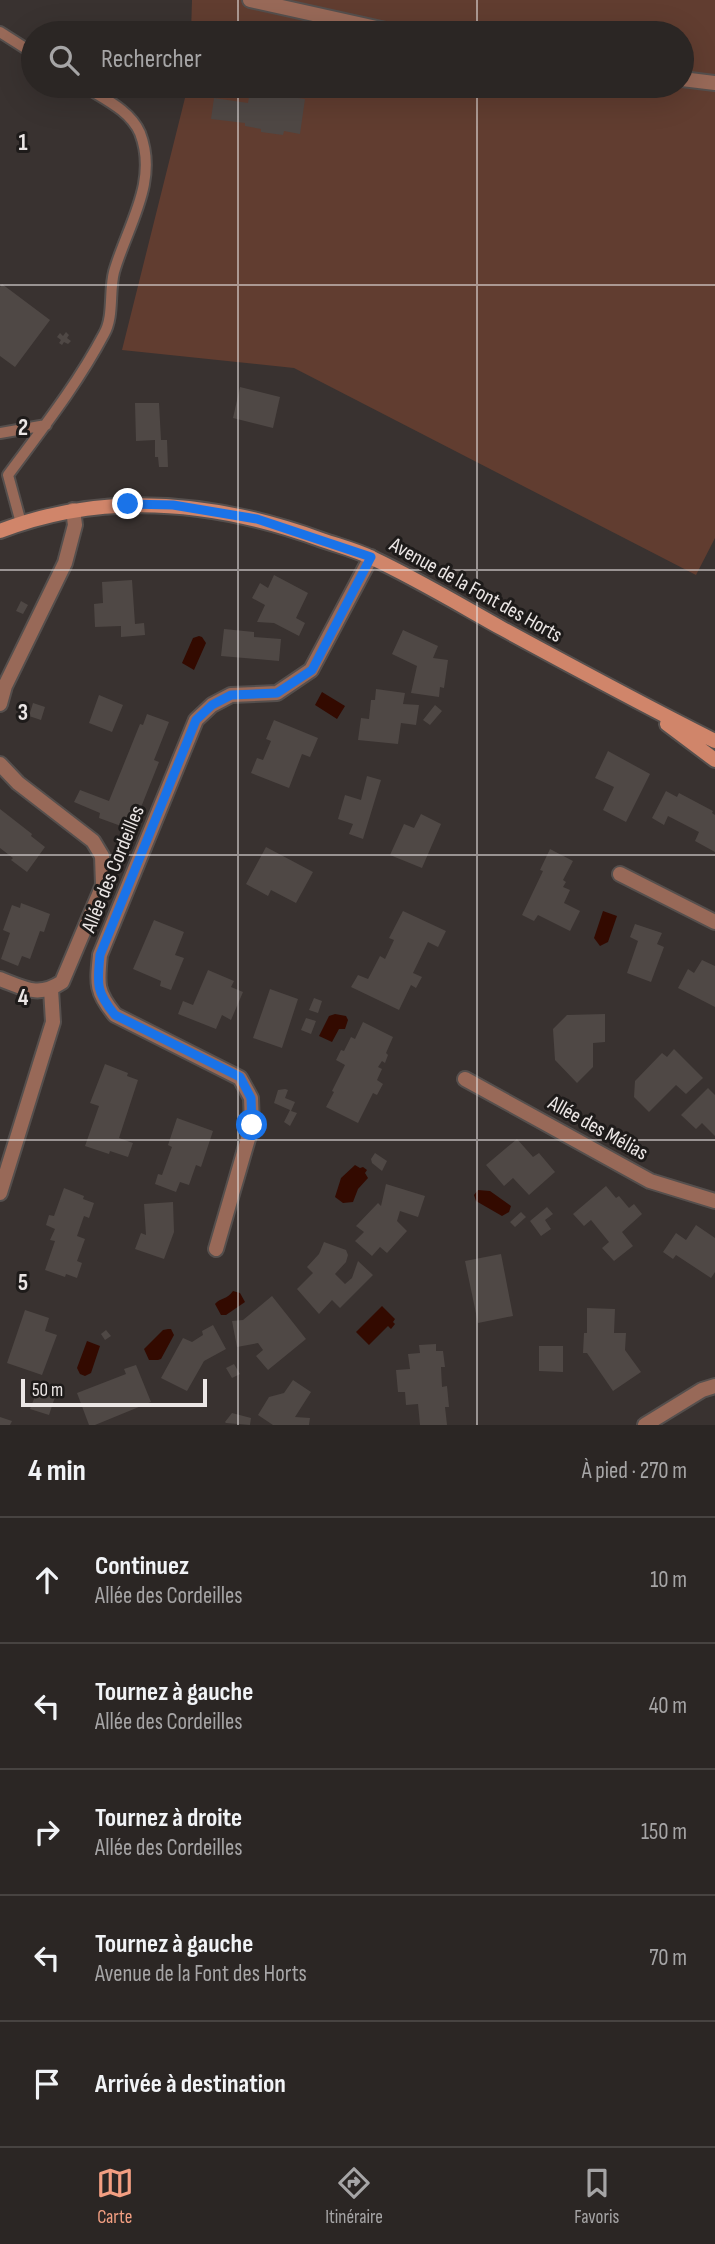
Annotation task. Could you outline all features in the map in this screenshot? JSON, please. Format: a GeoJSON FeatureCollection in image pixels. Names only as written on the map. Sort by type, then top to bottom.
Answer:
{"type":"FeatureCollection","features":[{"type":"Feature","properties":{"kind":"main road","name":"Avenue de la Font des Horts"},"geometry":{"type":"LineString","coordinates":[[0,531],[73,510],[128,504],[173,505],[257,519],[371,557],[715,741]]}},
{"type":"Feature","properties":{"kind":"main road","name":"Avenue de la Font des Horts"},"geometry":{"type":"LineString","coordinates":[[638,702],[715,760]]}},
{"type":"Feature","properties":{"kind":"street"},"geometry":{"type":"LineString","coordinates":[[250,0],[344,21]]}},
{"type":"Feature","properties":{"kind":"street"},"geometry":{"type":"LineString","coordinates":[[694,80],[715,83]]}},
{"type":"Feature","properties":{"kind":"street"},"geometry":{"type":"LineString","coordinates":[[0,704],[5,686],[65,563],[75,525],[73,510]]}},
{"type":"Feature","properties":{"kind":"street","name":"Allée des Cordeilles"},"geometry":{"type":"LineString","coordinates":[[216,1249],[252,1125],[251,1098],[240,1077],[115,1015],[101,998],[97,978],[100,955],[196,720],[212,705],[231,695],[277,693],[312,670],[371,557]]}},
{"type":"Feature","properties":{"kind":"street"},"geometry":{"type":"LineString","coordinates":[[0,764],[18,783],[93,841],[102,856],[103,885],[62,982],[51,989],[32,991],[0,979]]}},
{"type":"Feature","properties":{"kind":"street"},"geometry":{"type":"LineString","coordinates":[[620,874],[715,922]]}},
{"type":"Feature","properties":{"kind":"street"},"geometry":{"type":"LineString","coordinates":[[0,1193],[53,1022],[51,989]]}},
{"type":"Feature","properties":{"kind":"street","name":"Allée des Mélias"},"geometry":{"type":"LineString","coordinates":[[465,1079],[649,1181],[715,1201]]}},
{"type":"Feature","properties":{"kind":"street"},"geometry":{"type":"LineString","coordinates":[[645,1425],[702,1390],[715,1386]]}},
{"type":"Feature","properties":{"kind":"lane"},"geometry":{"type":"LineString","coordinates":[[0,32],[21,45]]}},
{"type":"Feature","properties":{"kind":"lane"},"geometry":{"type":"LineString","coordinates":[[21,523],[4,471],[46,425],[70,393],[106,331],[114,273],[143,195],[147,169],[140,133],[127,114],[102,98]]}},
{"type":"Feature","properties":{"kind":"lane"},"geometry":{"type":"LineString","coordinates":[[0,433],[46,425]]}},
{"type":"Feature","properties":{"kind":"shaded area"},"geometry":{"type":"Polygon","coordinates":[[[192,0],[715,0],[715,538],[696,575],[294,368],[122,350],[185,98],[694,98],[694,21],[191,21],[192,0]]]}},
{"type":"Feature","properties":{"kind":"shaded area"},"geometry":{"type":"Polygon","coordinates":[[[199,636],[206,643],[194,670],[182,663],[193,638],[199,636]]]}},
{"type":"Feature","properties":{"kind":"shaded area"},"geometry":{"type":"Polygon","coordinates":[[[322,692],[345,706],[337,719],[315,705],[322,692]]]}},
{"type":"Feature","properties":{"kind":"shaded area"},"geometry":{"type":"Polygon","coordinates":[[[603,911],[617,916],[608,942],[600,946],[594,938],[603,911]]]}},
{"type":"Feature","properties":{"kind":"shaded area"},"geometry":{"type":"Polygon","coordinates":[[[329,1016],[346,1016],[348,1020],[345,1029],[339,1029],[332,1042],[319,1036],[329,1016]]]}},
{"type":"Feature","properties":{"kind":"shaded area"},"geometry":{"type":"Polygon","coordinates":[[[355,1165],[367,1170],[365,1173],[368,1178],[358,1189],[353,1202],[343,1203],[335,1197],[341,1178],[355,1165]]]}},
{"type":"Feature","properties":{"kind":"shaded area"},"geometry":{"type":"Polygon","coordinates":[[[478,1190],[490,1191],[511,1206],[509,1212],[502,1216],[476,1201],[474,1195],[478,1190]]]}},
{"type":"Feature","properties":{"kind":"shaded area"},"geometry":{"type":"Polygon","coordinates":[[[233,1291],[240,1293],[245,1302],[226,1315],[221,1315],[215,1304],[233,1291]]]}},
{"type":"Feature","properties":{"kind":"shaded area"},"geometry":{"type":"Polygon","coordinates":[[[382,1306],[395,1319],[395,1324],[391,1329],[388,1326],[369,1345],[356,1332],[382,1306]]]}},
{"type":"Feature","properties":{"kind":"shaded area"},"geometry":{"type":"Polygon","coordinates":[[[171,1329],[174,1335],[161,1359],[149,1360],[144,1349],[163,1330],[171,1329]]]}},
{"type":"Feature","properties":{"kind":"shaded area"},"geometry":{"type":"Polygon","coordinates":[[[87,1341],[100,1346],[91,1373],[85,1376],[80,1374],[77,1368],[87,1341]]]}},
{"type":"Feature","properties":{"kind":"building"},"geometry":{"type":"Polygon","coordinates":[[[214,98],[248,103],[249,98],[305,99],[300,134],[284,131],[283,135],[261,132],[261,129],[245,126],[245,123],[211,119],[214,98]]]}},
{"type":"Feature","properties":{"kind":"building"},"geometry":{"type":"Polygon","coordinates":[[[2,284],[50,320],[15,367],[0,356],[2,284]]]}},
{"type":"Feature","properties":{"kind":"building"},"geometry":{"type":"Polygon","coordinates":[[[66,332],[71,341],[62,345],[57,337],[66,332]]]}},
{"type":"Feature","properties":{"kind":"building"},"geometry":{"type":"Polygon","coordinates":[[[240,387],[280,397],[273,428],[233,418],[240,387]]]}},
{"type":"Feature","properties":{"kind":"building"},"geometry":{"type":"Polygon","coordinates":[[[135,403],[159,403],[161,440],[167,440],[168,467],[159,467],[158,457],[155,457],[155,440],[136,441],[135,403]]]}},
{"type":"Feature","properties":{"kind":"building"},"geometry":{"type":"Polygon","coordinates":[[[274,575],[308,593],[296,618],[305,623],[299,636],[274,623],[257,622],[265,605],[252,598],[260,583],[268,588],[274,575]]]}},
{"type":"Feature","properties":{"kind":"building"},"geometry":{"type":"Polygon","coordinates":[[[132,580],[135,624],[144,623],[145,635],[121,637],[121,626],[95,627],[94,604],[103,603],[102,582],[132,580]]]}},
{"type":"Feature","properties":{"kind":"building"},"geometry":{"type":"Polygon","coordinates":[[[21,601],[28,605],[23,614],[16,611],[21,601]]]}},
{"type":"Feature","properties":{"kind":"building"},"geometry":{"type":"Polygon","coordinates":[[[224,629],[254,632],[254,637],[281,639],[279,661],[221,656],[224,629]]]}},
{"type":"Feature","properties":{"kind":"building"},"geometry":{"type":"Polygon","coordinates":[[[403,630],[438,646],[433,658],[448,660],[444,688],[440,687],[439,697],[411,693],[417,666],[392,654],[403,630]]]}},
{"type":"Feature","properties":{"kind":"building"},"geometry":{"type":"Polygon","coordinates":[[[376,689],[405,693],[403,704],[419,705],[416,725],[401,723],[398,744],[358,740],[361,718],[369,719],[371,700],[375,700],[376,689]]]}},
{"type":"Feature","properties":{"kind":"building"},"geometry":{"type":"Polygon","coordinates":[[[99,695],[123,705],[112,732],[89,723],[99,695]]]}},
{"type":"Feature","properties":{"kind":"building"},"geometry":{"type":"Polygon","coordinates":[[[33,703],[45,707],[41,720],[29,716],[33,703]]]}},
{"type":"Feature","properties":{"kind":"building"},"geometry":{"type":"Polygon","coordinates":[[[435,705],[442,711],[430,725],[423,720],[435,705]]]}},
{"type":"Feature","properties":{"kind":"building"},"geometry":{"type":"Polygon","coordinates":[[[147,714],[169,722],[154,760],[159,762],[132,830],[99,818],[100,813],[74,802],[80,790],[109,801],[140,724],[143,725],[147,714]]]}},
{"type":"Feature","properties":{"kind":"building"},"geometry":{"type":"Polygon","coordinates":[[[274,720],[318,738],[310,757],[302,754],[289,788],[251,773],[257,758],[263,760],[271,741],[266,739],[274,720]]]}},
{"type":"Feature","properties":{"kind":"building"},"geometry":{"type":"Polygon","coordinates":[[[608,751],[650,774],[626,822],[603,810],[614,787],[595,778],[608,751]]]}},
{"type":"Feature","properties":{"kind":"building"},"geometry":{"type":"Polygon","coordinates":[[[367,776],[381,780],[363,839],[349,834],[353,824],[338,819],[345,795],[361,800],[367,776]]]}},
{"type":"Feature","properties":{"kind":"building"},"geometry":{"type":"Polygon","coordinates":[[[666,791],[677,797],[679,793],[713,811],[715,852],[695,841],[699,832],[668,816],[664,825],[652,818],[666,791]]]}},
{"type":"Feature","properties":{"kind":"building"},"geometry":{"type":"Polygon","coordinates":[[[0,809],[45,847],[27,872],[0,848],[0,809]]]}},
{"type":"Feature","properties":{"kind":"building"},"geometry":{"type":"Polygon","coordinates":[[[421,814],[441,824],[422,868],[390,855],[404,824],[414,828],[421,814]]]}},
{"type":"Feature","properties":{"kind":"building"},"geometry":{"type":"Polygon","coordinates":[[[266,847],[313,872],[296,903],[271,890],[268,896],[246,884],[266,847]]]}},
{"type":"Feature","properties":{"kind":"building"},"geometry":{"type":"Polygon","coordinates":[[[550,849],[573,861],[563,880],[566,882],[563,887],[570,890],[564,903],[580,911],[570,931],[538,915],[534,921],[522,915],[543,871],[540,870],[550,849]]]}},
{"type":"Feature","properties":{"kind":"building"},"geometry":{"type":"Polygon","coordinates":[[[21,903],[50,914],[44,932],[40,931],[30,959],[22,956],[18,966],[1,959],[10,933],[3,930],[12,905],[20,908],[21,903]]]}},
{"type":"Feature","properties":{"kind":"building"},"geometry":{"type":"Polygon","coordinates":[[[403,911],[446,931],[438,947],[428,942],[413,973],[422,977],[416,988],[411,985],[399,1010],[351,987],[358,975],[368,979],[380,956],[385,959],[394,940],[389,938],[403,911]]]}},
{"type":"Feature","properties":{"kind":"building"},"geometry":{"type":"Polygon","coordinates":[[[154,920],[184,932],[175,955],[184,958],[171,990],[160,986],[161,981],[133,969],[154,920]]]}},
{"type":"Feature","properties":{"kind":"building"},"geometry":{"type":"Polygon","coordinates":[[[635,924],[662,933],[657,944],[664,947],[651,982],[627,973],[638,941],[630,937],[635,924]]]}},
{"type":"Feature","properties":{"kind":"building"},"geometry":{"type":"Polygon","coordinates":[[[702,960],[715,966],[715,1007],[678,988],[688,969],[694,973],[702,960]]]}},
{"type":"Feature","properties":{"kind":"building"},"geometry":{"type":"Polygon","coordinates":[[[208,970],[234,981],[231,987],[243,992],[231,1020],[222,1015],[216,1029],[178,1014],[183,1001],[193,1005],[208,970]]]}},
{"type":"Feature","properties":{"kind":"building"},"geometry":{"type":"Polygon","coordinates":[[[270,989],[298,999],[282,1048],[253,1038],[270,989]]]}},
{"type":"Feature","properties":{"kind":"building"},"geometry":{"type":"Polygon","coordinates":[[[314,998],[322,1001],[318,1013],[309,1010],[314,998]]]}},
{"type":"Feature","properties":{"kind":"building"},"geometry":{"type":"Polygon","coordinates":[[[605,1014],[605,1042],[593,1043],[593,1067],[577,1083],[555,1060],[553,1029],[567,1015],[605,1014]]]}},
{"type":"Feature","properties":{"kind":"building"},"geometry":{"type":"Polygon","coordinates":[[[306,1018],[316,1021],[311,1034],[301,1030],[306,1018]]]}},
{"type":"Feature","properties":{"kind":"building"},"geometry":{"type":"Polygon","coordinates":[[[363,1022],[393,1037],[385,1063],[382,1061],[378,1067],[382,1069],[377,1080],[383,1084],[377,1095],[373,1093],[358,1123],[326,1107],[345,1065],[336,1060],[351,1037],[355,1039],[363,1022]]]}},
{"type":"Feature","properties":{"kind":"building"},"geometry":{"type":"Polygon","coordinates":[[[674,1049],[703,1078],[686,1094],[676,1085],[649,1112],[634,1097],[635,1081],[662,1053],[667,1057],[674,1049]]]}},
{"type":"Feature","properties":{"kind":"building"},"geometry":{"type":"Polygon","coordinates":[[[105,1064],[138,1080],[119,1138],[133,1143],[128,1157],[85,1146],[99,1106],[90,1103],[105,1064]]]}},
{"type":"Feature","properties":{"kind":"building"},"geometry":{"type":"Polygon","coordinates":[[[708,1088],[715,1095],[715,1136],[702,1123],[696,1129],[681,1115],[708,1088]]]}},
{"type":"Feature","properties":{"kind":"building"},"geometry":{"type":"Polygon","coordinates":[[[278,1090],[288,1090],[285,1098],[295,1102],[291,1111],[297,1113],[290,1126],[284,1122],[290,1110],[274,1103],[278,1090]]]}},
{"type":"Feature","properties":{"kind":"building"},"geometry":{"type":"Polygon","coordinates":[[[177,1118],[213,1131],[201,1167],[196,1165],[189,1185],[180,1182],[176,1192],[155,1184],[158,1174],[162,1175],[172,1147],[168,1145],[177,1118]]]}},
{"type":"Feature","properties":{"kind":"building"},"geometry":{"type":"Polygon","coordinates":[[[517,1139],[533,1157],[539,1153],[555,1172],[529,1195],[513,1178],[504,1186],[486,1165],[517,1139]]]}},
{"type":"Feature","properties":{"kind":"building"},"geometry":{"type":"Polygon","coordinates":[[[375,1153],[387,1161],[382,1171],[372,1163],[371,1159],[375,1153]]]}},
{"type":"Feature","properties":{"kind":"building"},"geometry":{"type":"Polygon","coordinates":[[[386,1184],[425,1196],[418,1217],[400,1211],[397,1221],[407,1231],[387,1253],[380,1247],[372,1256],[355,1241],[364,1232],[356,1226],[378,1203],[381,1206],[386,1184]]]}},
{"type":"Feature","properties":{"kind":"building"},"geometry":{"type":"Polygon","coordinates":[[[606,1186],[616,1198],[619,1196],[629,1208],[634,1204],[642,1214],[622,1232],[633,1246],[614,1261],[602,1248],[609,1242],[591,1220],[584,1226],[573,1214],[606,1186]]]}},
{"type":"Feature","properties":{"kind":"building"},"geometry":{"type":"Polygon","coordinates":[[[64,1188],[94,1203],[89,1218],[84,1216],[77,1236],[85,1239],[77,1261],[82,1263],[77,1278],[45,1270],[55,1241],[50,1240],[55,1229],[46,1225],[49,1215],[54,1216],[64,1188]]]}},
{"type":"Feature","properties":{"kind":"building"},"geometry":{"type":"Polygon","coordinates":[[[173,1202],[174,1232],[164,1259],[135,1249],[141,1233],[146,1235],[144,1204],[173,1202]]]}},
{"type":"Feature","properties":{"kind":"building"},"geometry":{"type":"Polygon","coordinates":[[[547,1207],[553,1214],[545,1220],[551,1229],[541,1236],[530,1221],[547,1207]]]}},
{"type":"Feature","properties":{"kind":"building"},"geometry":{"type":"Polygon","coordinates":[[[521,1212],[526,1217],[515,1227],[510,1222],[521,1212]]]}},
{"type":"Feature","properties":{"kind":"building"},"geometry":{"type":"Polygon","coordinates":[[[696,1225],[715,1238],[715,1272],[711,1278],[676,1255],[673,1259],[663,1252],[676,1233],[686,1240],[696,1225]]]}},
{"type":"Feature","properties":{"kind":"building"},"geometry":{"type":"Polygon","coordinates":[[[324,1242],[346,1250],[346,1262],[335,1274],[345,1284],[352,1278],[358,1261],[373,1275],[340,1308],[332,1300],[319,1314],[297,1289],[313,1273],[307,1267],[319,1254],[324,1242]]]}},
{"type":"Feature","properties":{"kind":"building"},"geometry":{"type":"Polygon","coordinates":[[[501,1254],[513,1316],[478,1323],[465,1261],[501,1254]]]}},
{"type":"Feature","properties":{"kind":"building"},"geometry":{"type":"Polygon","coordinates":[[[272,1296],[306,1339],[268,1370],[256,1356],[263,1350],[258,1343],[237,1347],[232,1321],[243,1320],[272,1296]]]}},
{"type":"Feature","properties":{"kind":"building"},"geometry":{"type":"Polygon","coordinates":[[[587,1308],[615,1309],[614,1333],[626,1333],[625,1350],[641,1372],[613,1391],[587,1353],[583,1353],[584,1333],[587,1333],[587,1308]]]}},
{"type":"Feature","properties":{"kind":"building"},"geometry":{"type":"Polygon","coordinates":[[[25,1310],[49,1318],[45,1331],[57,1335],[42,1375],[7,1363],[25,1310]]]}},
{"type":"Feature","properties":{"kind":"building"},"geometry":{"type":"Polygon","coordinates":[[[213,1325],[226,1349],[204,1361],[187,1391],[161,1378],[183,1338],[192,1342],[203,1335],[202,1331],[213,1325]]]}},
{"type":"Feature","properties":{"kind":"building"},"geometry":{"type":"Polygon","coordinates":[[[106,1330],[111,1336],[105,1340],[101,1334],[106,1330]]]}},
{"type":"Feature","properties":{"kind":"building"},"geometry":{"type":"Polygon","coordinates":[[[436,1344],[436,1351],[443,1351],[445,1367],[441,1367],[442,1387],[447,1386],[449,1407],[445,1407],[447,1425],[420,1425],[418,1404],[406,1405],[405,1392],[398,1392],[396,1370],[410,1369],[408,1354],[420,1353],[419,1345],[436,1344]]]}},
{"type":"Feature","properties":{"kind":"building"},"geometry":{"type":"Polygon","coordinates":[[[539,1346],[563,1346],[563,1372],[539,1371],[539,1346]]]}},
{"type":"Feature","properties":{"kind":"building"},"geometry":{"type":"Polygon","coordinates":[[[234,1364],[240,1374],[232,1378],[226,1368],[234,1364]]]}},
{"type":"Feature","properties":{"kind":"building"},"geometry":{"type":"Polygon","coordinates":[[[136,1365],[151,1402],[89,1425],[77,1393],[126,1374],[124,1369],[136,1365]]]}},
{"type":"Feature","properties":{"kind":"building"},"geometry":{"type":"Polygon","coordinates":[[[293,1380],[311,1392],[295,1417],[310,1418],[309,1425],[273,1425],[258,1415],[269,1397],[284,1393],[293,1380]]]}},
{"type":"Feature","properties":{"kind":"building"},"geometry":{"type":"Polygon","coordinates":[[[37,1391],[55,1397],[49,1415],[30,1409],[37,1391]]]}},
{"type":"Feature","properties":{"kind":"building"},"geometry":{"type":"Polygon","coordinates":[[[232,1413],[251,1418],[250,1425],[226,1423],[232,1413]]]}},
{"type":"Feature","properties":{"kind":"building"},"geometry":{"type":"Polygon","coordinates":[[[0,1417],[12,1421],[10,1425],[0,1425],[0,1417]]]}},
{"type":"Feature","properties":{"kind":"route"},"geometry":{"type":"LineString","coordinates":[[128,504],[173,505],[257,519],[371,557],[312,670],[277,693],[231,695],[212,705],[196,720],[100,955],[97,978],[101,998],[115,1015],[240,1077],[251,1098],[252,1125]]}}]}
